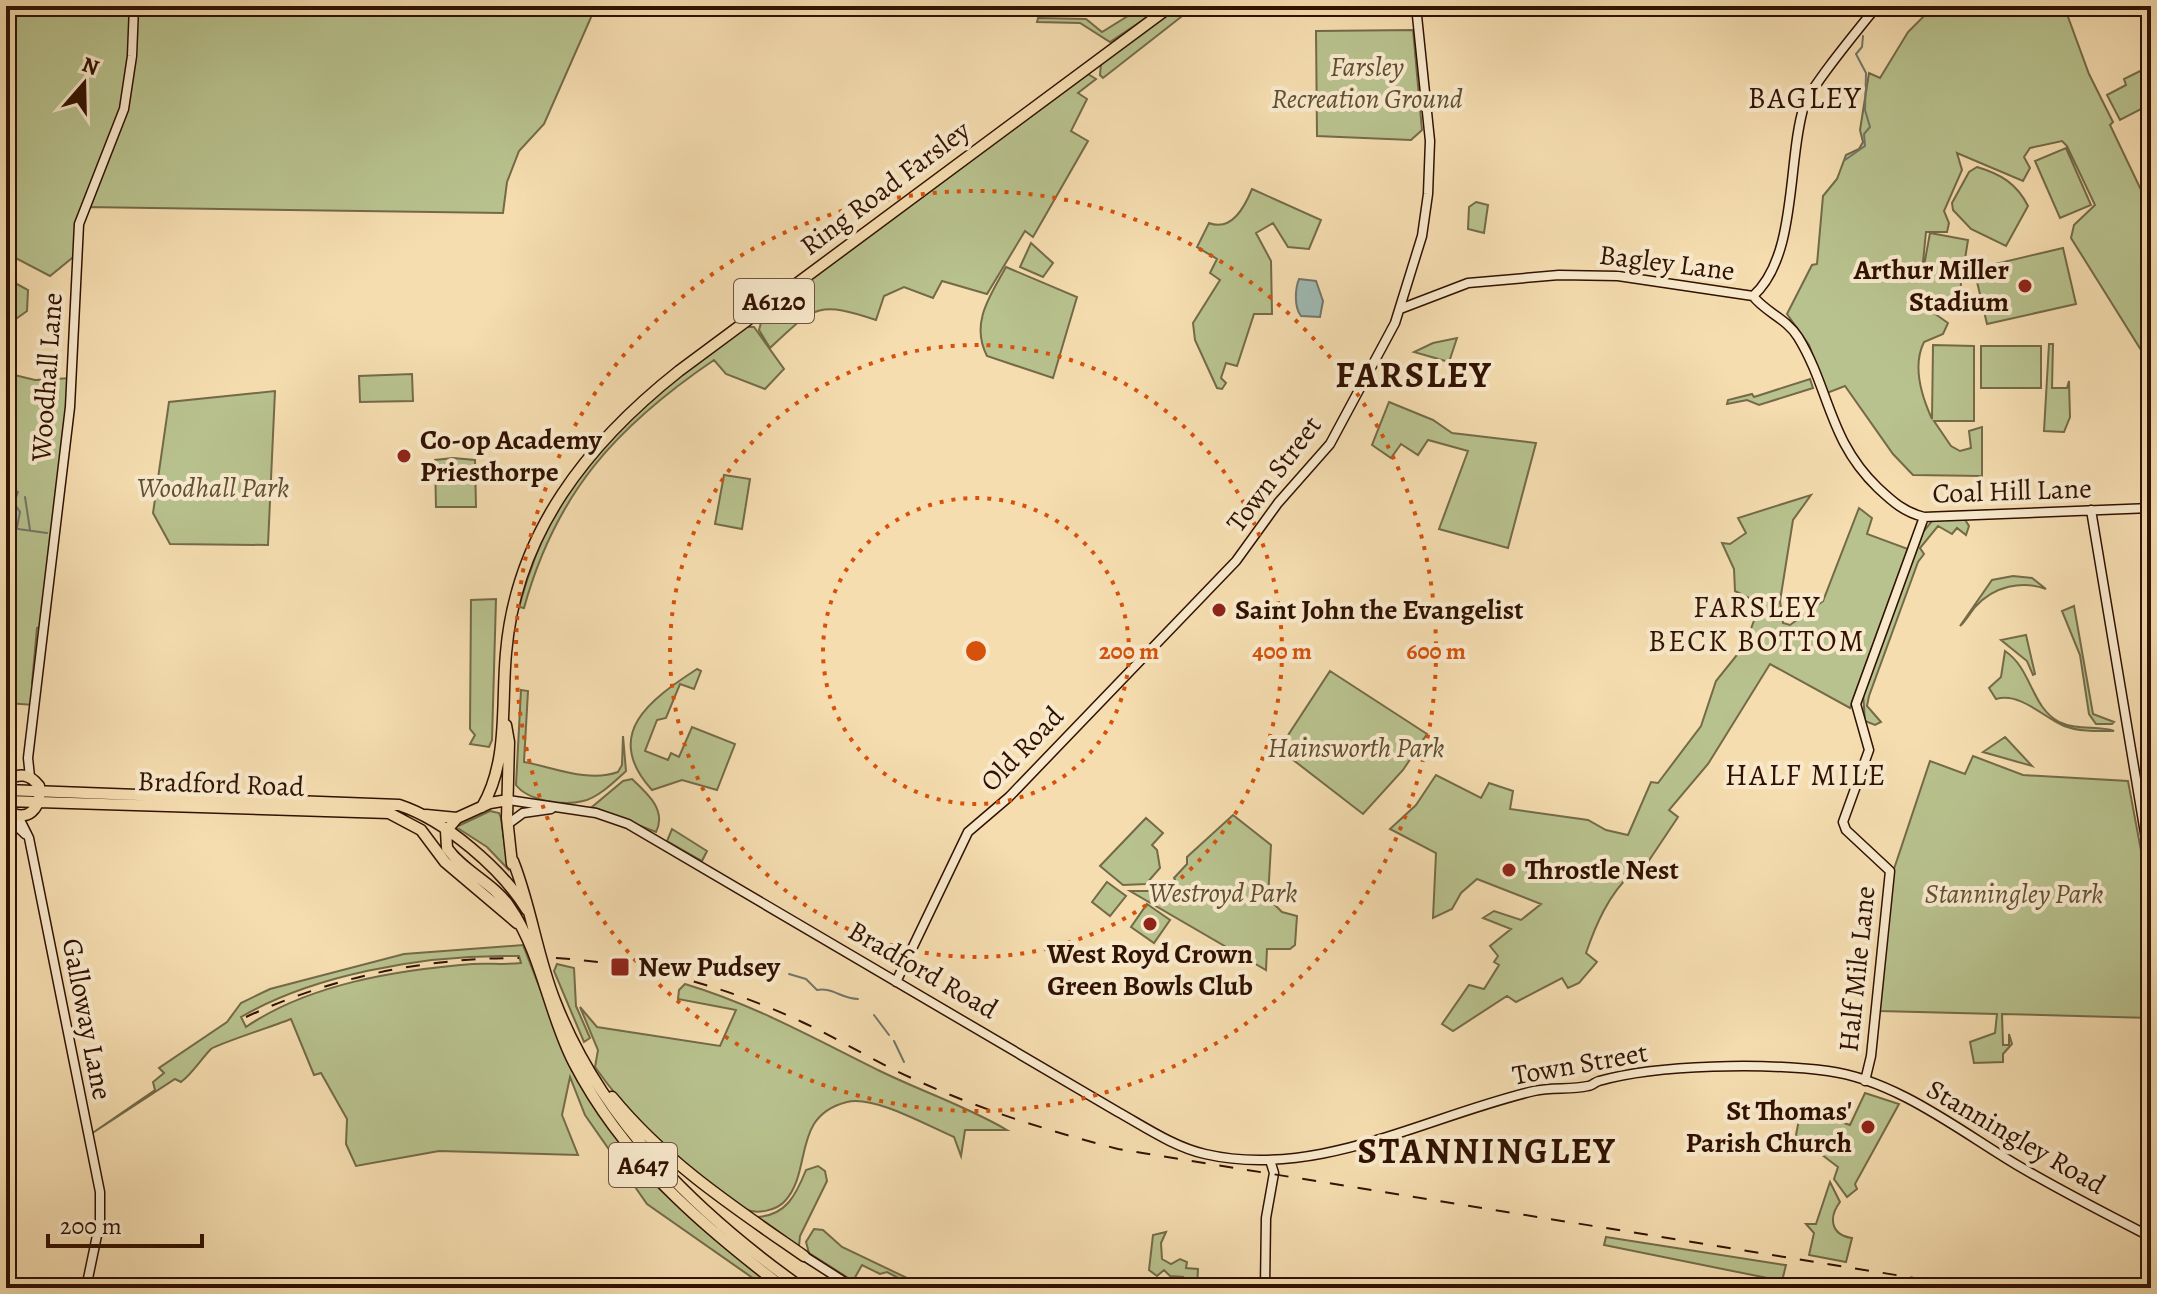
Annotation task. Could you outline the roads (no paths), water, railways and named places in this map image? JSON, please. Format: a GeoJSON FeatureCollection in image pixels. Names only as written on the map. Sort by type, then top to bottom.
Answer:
{"type":"FeatureCollection","features":[{"type":"Feature","properties":{"kind":"highway","name":"Ring Road Farsley"},"geometry":{"type":"LineString","coordinates":[[503,711],[509,627],[531,550],[550,509],[608,433],[679,371],[1171,6]]}},
{"type":"Feature","properties":{"kind":"highway","name":"A6120"},"geometry":{"type":"LineString","coordinates":[[503,711],[509,742],[508,800]]}},
{"type":"Feature","properties":{"kind":"highway","name":"A6120"},"geometry":{"type":"LineString","coordinates":[[482,807],[497,778],[503,711]]}},
{"type":"Feature","properties":{"kind":"highway"},"geometry":{"type":"LineString","coordinates":[[6,813],[18,816],[38,802],[30,777],[8,780]]}},
{"type":"Feature","properties":{"kind":"highway","name":"Bradford Road"},"geometry":{"type":"LineString","coordinates":[[6,790],[38,802],[386,804],[426,815]]}},
{"type":"Feature","properties":{"kind":"highway"},"geometry":{"type":"LineString","coordinates":[[476,889],[495,892],[508,883],[513,861],[508,800],[457,818],[446,831],[450,852],[495,892],[508,903],[522,927]]}},
{"type":"Feature","properties":{"kind":"highway","name":"Bradford Road"},"geometry":{"type":"LineString","coordinates":[[6,801],[375,812],[400,817],[427,837],[445,862],[476,889]]}},
{"type":"Feature","properties":{"kind":"highway"},"geometry":{"type":"LineString","coordinates":[[482,807],[499,809],[508,820]]}},
{"type":"Feature","properties":{"kind":"highway"},"geometry":{"type":"LineString","coordinates":[[426,815],[457,818]]}},
{"type":"Feature","properties":{"kind":"highway","name":"A647"},"geometry":{"type":"LineString","coordinates":[[426,815],[508,883],[527,910]]}},
{"type":"Feature","properties":{"kind":"highway","name":"A647"},"geometry":{"type":"LineString","coordinates":[[513,861],[554,1000],[617,1116],[659,1166],[708,1213],[802,1288]]}},
{"type":"Feature","properties":{"kind":"highway","name":"A647"},"geometry":{"type":"LineString","coordinates":[[476,889],[522,927],[548,1004],[568,1049],[607,1119],[652,1176],[700,1221],[784,1288]]}},
{"type":"Feature","properties":{"kind":"highway"},"geometry":{"type":"LineString","coordinates":[[574,1039],[603,1086],[637,1128],[689,1175],[804,1256]]}},
{"type":"Feature","properties":{"kind":"main road","name":"Woodhall Lane"},"geometry":{"type":"LineString","coordinates":[[30,777],[28,758],[70,407],[79,224],[124,109],[132,56],[134,6]]}},
{"type":"Feature","properties":{"kind":"main road","name":"Town Street"},"geometry":{"type":"LineString","coordinates":[[1222,576],[1278,503],[1330,444],[1400,309],[1426,221],[1428,194],[1430,141],[1416,6]]}},
{"type":"Feature","properties":{"kind":"main road","name":"Bagley Lane"},"geometry":{"type":"LineString","coordinates":[[1400,309],[1468,283],[1559,275],[1618,276],[1753,296],[1773,262],[1785,228],[1804,106],[1877,6]]}},
{"type":"Feature","properties":{"kind":"main road","name":"Coal Hill Lane"},"geometry":{"type":"LineString","coordinates":[[1753,296],[1780,316],[1798,337],[1832,422],[1855,463],[1901,508],[1924,517],[2151,508]]}},
{"type":"Feature","properties":{"kind":"main road"},"geometry":{"type":"LineString","coordinates":[[2091,510],[2151,869]]}},
{"type":"Feature","properties":{"kind":"main road","name":"Half Mile Lane"},"geometry":{"type":"LineString","coordinates":[[1865,1081],[1871,1056],[1890,871],[1846,830],[1843,822],[1869,750],[1856,704],[1924,517]]}},
{"type":"Feature","properties":{"kind":"main road","name":"Old Road"},"geometry":{"type":"LineString","coordinates":[[896,982],[968,832],[1009,797],[1222,576]]}},
{"type":"Feature","properties":{"kind":"main road"},"geometry":{"type":"LineString","coordinates":[[8,780],[28,758]]}},
{"type":"Feature","properties":{"kind":"main road","name":"Bradford Road"},"geometry":{"type":"LineString","coordinates":[[508,800],[536,802],[555,809]]}},
{"type":"Feature","properties":{"kind":"main road","name":"Galloway Lane"},"geometry":{"type":"LineString","coordinates":[[29,838],[38,802]]}},
{"type":"Feature","properties":{"kind":"main road","name":"Bradford Road"},"geometry":{"type":"LineString","coordinates":[[508,820],[523,813],[555,809],[596,813],[628,824],[1162,1137],[1203,1154],[1270,1160]]}},
{"type":"Feature","properties":{"kind":"main road"},"geometry":{"type":"LineString","coordinates":[[6,813],[29,838]]}},
{"type":"Feature","properties":{"kind":"main road","name":"Galloway Lane"},"geometry":{"type":"LineString","coordinates":[[18,816],[29,838],[101,1209],[86,1288]]}},
{"type":"Feature","properties":{"kind":"main road","name":"Town Street"},"geometry":{"type":"LineString","coordinates":[[1270,1160],[1337,1151],[1535,1091],[1588,1086],[1599,1081],[1642,1074],[1710,1069],[1805,1068],[1865,1081],[1902,1097]]}},
{"type":"Feature","properties":{"kind":"main road","name":"Stanningley Road"},"geometry":{"type":"LineString","coordinates":[[1902,1097],[2151,1237]]}},
{"type":"Feature","properties":{"kind":"main road"},"geometry":{"type":"LineString","coordinates":[[1265,1288],[1266,1218],[1274,1173],[1270,1160]]}},
{"type":"Feature","properties":{"kind":"main road"},"geometry":{"type":"LineString","coordinates":[[804,1256],[854,1288]]}},
{"type":"Feature","properties":{"kind":"water"},"geometry":{"type":"Polygon","coordinates":[[[1299,279],[1316,281],[1323,301],[1320,317],[1301,316],[1296,298],[1299,279]]]}},
{"type":"Feature","properties":{"kind":"water"},"geometry":{"type":"Polygon","coordinates":[[[6,486],[18,492],[14,503],[20,512],[17,528],[6,543],[6,486]]]}},
{"type":"Feature","properties":{"kind":"waterway"},"geometry":{"type":"LineString","coordinates":[[1845,160],[1865,146],[1864,134],[1870,127],[1865,110],[1866,73],[1856,54],[1862,47],[1863,36]]}},
{"type":"Feature","properties":{"kind":"waterway"},"geometry":{"type":"LineString","coordinates":[[25,497],[30,530]]}},
{"type":"Feature","properties":{"kind":"waterway"},"geometry":{"type":"LineString","coordinates":[[18,529],[47,533]]}},
{"type":"Feature","properties":{"kind":"waterway"},"geometry":{"type":"LineString","coordinates":[[789,974],[806,979],[817,990],[858,999]]}},
{"type":"Feature","properties":{"kind":"waterway"},"geometry":{"type":"LineString","coordinates":[[874,1015],[889,1035]]}},
{"type":"Feature","properties":{"kind":"waterway"},"geometry":{"type":"LineString","coordinates":[[894,1041],[904,1062]]}},
{"type":"Feature","properties":{"kind":"railway"},"geometry":{"type":"LineString","coordinates":[[246,1017],[312,991],[379,972],[448,962],[519,958]]}},
{"type":"Feature","properties":{"kind":"railway"},"geometry":{"type":"LineString","coordinates":[[556,958],[651,971],[742,997],[802,1022],[965,1101],[1118,1149],[1976,1288]]}},
{"type":"Feature","properties":{"kind":"place","name":"Arthur Miller Stadium"},"geometry":{"type":"Point","coordinates":[2025,286]}},
{"type":"Feature","properties":{"kind":"place","name":"Co-op Academy Priesthorpe"},"geometry":{"type":"Point","coordinates":[404,456]}},
{"type":"Feature","properties":{"kind":"place","name":"Saint John the Evangelist"},"geometry":{"type":"Point","coordinates":[1219,610]}},
{"type":"Feature","properties":{"kind":"place","name":"Throstle Nest"},"geometry":{"type":"Point","coordinates":[1509,870]}},
{"type":"Feature","properties":{"kind":"place","name":"West Royd Crown Green Bowls Club"},"geometry":{"type":"Point","coordinates":[1150,924]}},
{"type":"Feature","properties":{"kind":"place","name":"New Pudsey"},"geometry":{"type":"Point","coordinates":[620,967]}},
{"type":"Feature","properties":{"kind":"place","name":"St Thomas' Parish Church"},"geometry":{"type":"Point","coordinates":[1868,1127]}},
{"type":"Feature","properties":{"kind":"district","name":"BAGLEY"},"geometry":{"type":"Point","coordinates":[1805,98]}},
{"type":"Feature","properties":{"kind":"district","name":"FARSLEY"},"geometry":{"type":"Point","coordinates":[1414,374]}},
{"type":"Feature","properties":{"kind":"district","name":"FARSLEY BECK BOTTOM"},"geometry":{"type":"Point","coordinates":[1757,624]}},
{"type":"Feature","properties":{"kind":"district","name":"HALF MILE"},"geometry":{"type":"Point","coordinates":[1806,775]}},
{"type":"Feature","properties":{"kind":"district","name":"STANNINGLEY"},"geometry":{"type":"Point","coordinates":[1487,1150]}},
{"type":"Feature","properties":{"kind":"park label","name":"Farsley Recreation Ground"},"geometry":{"type":"Point","coordinates":[1367,83]}},
{"type":"Feature","properties":{"kind":"park label","name":"Woodhall Park"},"geometry":{"type":"Point","coordinates":[213,488]}},
{"type":"Feature","properties":{"kind":"park label","name":"Hainsworth Park"},"geometry":{"type":"Point","coordinates":[1356,748]}},
{"type":"Feature","properties":{"kind":"park label","name":"Westroyd Park"},"geometry":{"type":"Point","coordinates":[1223,893]}},
{"type":"Feature","properties":{"kind":"park label","name":"Stanningley Park"},"geometry":{"type":"Point","coordinates":[2014,894]}}]}
